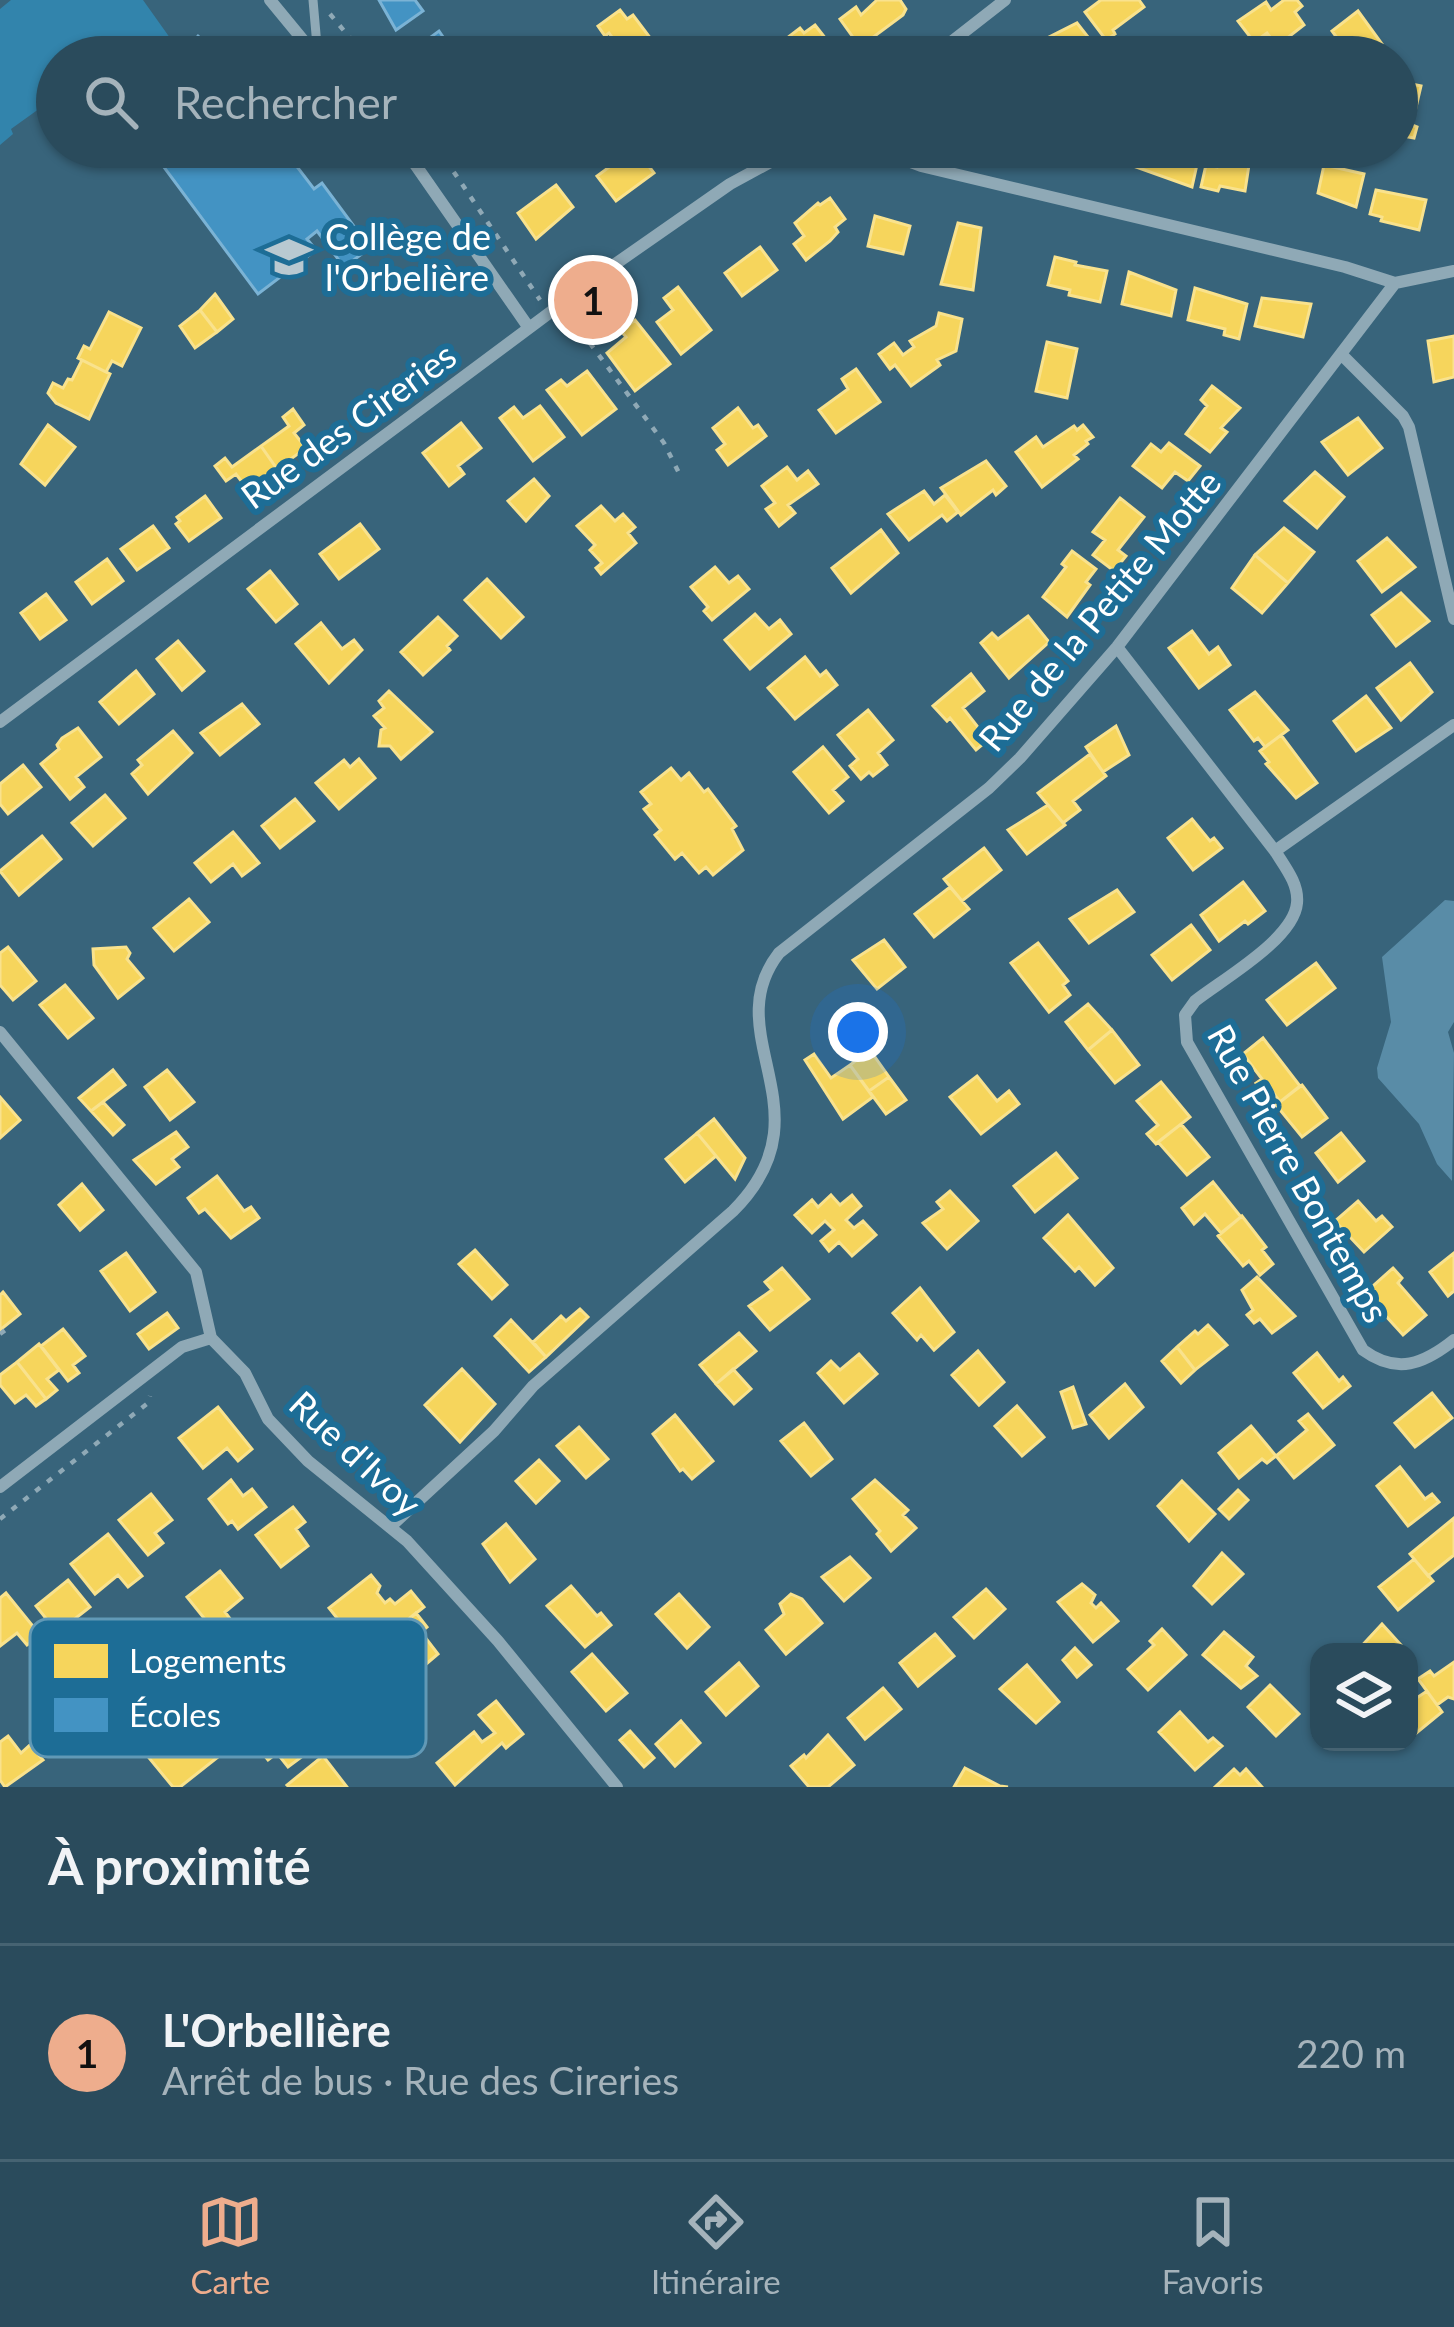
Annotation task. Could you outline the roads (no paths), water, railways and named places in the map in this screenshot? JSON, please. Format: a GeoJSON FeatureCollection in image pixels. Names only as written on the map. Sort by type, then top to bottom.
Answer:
{"type":"FeatureCollection","features":[{"type":"Feature","properties":{"kind":"street"},"geometry":{"type":"LineString","coordinates":[[270,0],[300,36]]}},
{"type":"Feature","properties":{"kind":"street"},"geometry":{"type":"LineString","coordinates":[[959,36],[1005,0]]}},
{"type":"Feature","properties":{"kind":"street"},"geometry":{"type":"LineString","coordinates":[[418,168],[529,328]]}},
{"type":"Feature","properties":{"kind":"street","name":"Rue des Cireries"},"geometry":{"type":"LineString","coordinates":[[0,722],[529,328],[730,184],[759,168]]}},
{"type":"Feature","properties":{"kind":"street"},"geometry":{"type":"LineString","coordinates":[[929,168],[1395,283],[1454,271]]}},
{"type":"Feature","properties":{"kind":"street","name":"Rue de la Petite Motte"},"geometry":{"type":"LineString","coordinates":[[390,1527],[494,1431],[533,1386],[733,1211],[762,1177],[776,1136],[776,1108],[757,1009],[760,984],[779,952],[1020,758],[1118,647],[1395,283]]}},
{"type":"Feature","properties":{"kind":"street"},"geometry":{"type":"LineString","coordinates":[[1342,355],[1403,416],[1408,427],[1454,619]]}},
{"type":"Feature","properties":{"kind":"street","name":"Rue Pierre Bontemps"},"geometry":{"type":"LineString","coordinates":[[1118,647],[1275,851],[1291,876],[1298,899],[1282,935],[1195,1000],[1185,1016],[1187,1042],[1363,1350],[1377,1360],[1404,1366],[1428,1360],[1454,1340]]}},
{"type":"Feature","properties":{"kind":"street"},"geometry":{"type":"LineString","coordinates":[[1275,851],[1454,725]]}},
{"type":"Feature","properties":{"kind":"street","name":"Rue d'Ivoy"},"geometry":{"type":"LineString","coordinates":[[0,1032],[196,1272],[211,1338],[245,1373],[268,1419],[308,1461],[390,1527],[498,1641],[617,1787]]}},
{"type":"Feature","properties":{"kind":"street"},"geometry":{"type":"LineString","coordinates":[[0,1487],[182,1347],[211,1338]]}},
{"type":"Feature","properties":{"kind":"lane"},"geometry":{"type":"LineString","coordinates":[[316,0],[317,36]]}},
{"type":"Feature","properties":{"kind":"place","name":"Collège de l'Orbelière"},"geometry":{"type":"Point","coordinates":[289,257]}},
{"type":"Feature","properties":{"kind":"place","name":"L'Orbellière"},"geometry":{"type":"Point","coordinates":[593,300]}}]}
